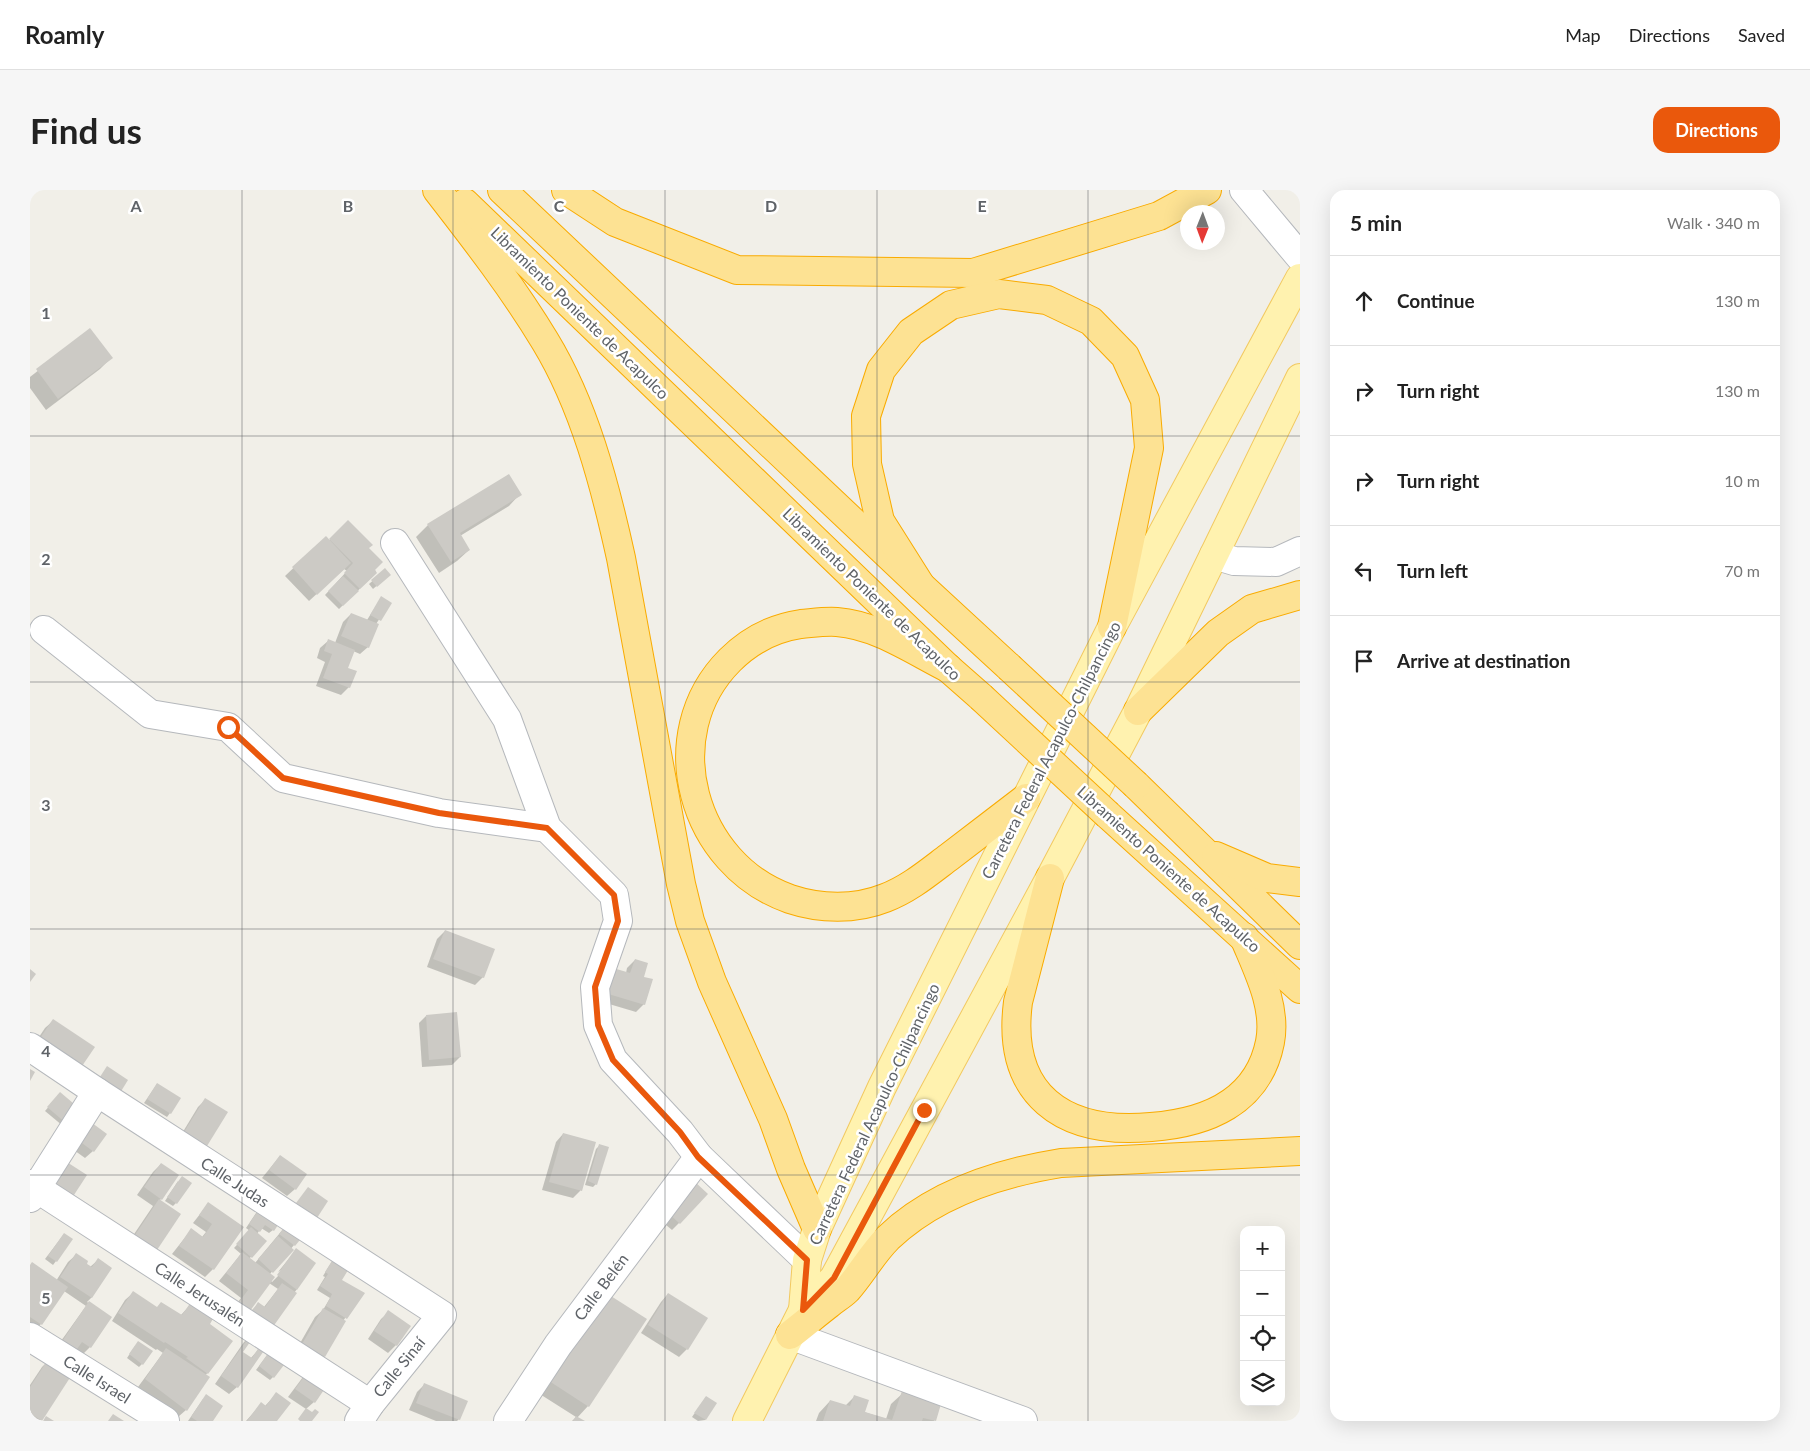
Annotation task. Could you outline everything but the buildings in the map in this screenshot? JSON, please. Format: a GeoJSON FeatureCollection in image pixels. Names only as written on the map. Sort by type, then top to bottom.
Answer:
{"type":"FeatureCollection","features":[{"type":"Feature","properties":{"kind":"highway"},"geometry":{"type":"LineString","coordinates":[[437,190],[488,256],[545,342],[570,392],[595,456],[610,508],[621,558],[681,884],[690,921],[712,982],[770,1110],[791,1169],[817,1229]]}},
{"type":"Feature","properties":{"kind":"highway","name":"Libramiento Poniente de Acapulco"},"geometry":{"type":"LineString","coordinates":[[451,190],[948,668],[1300,989]]}},
{"type":"Feature","properties":{"kind":"highway","name":"Libramiento Poniente de Acapulco"},"geometry":{"type":"LineString","coordinates":[[502,190],[921,586],[1149,795],[1200,849],[1300,945]]}},
{"type":"Feature","properties":{"kind":"highway"},"geometry":{"type":"LineString","coordinates":[[566,190],[615,222],[737,270],[973,273],[1159,216],[1198,195]]}},
{"type":"Feature","properties":{"kind":"highway"},"geometry":{"type":"LineString","coordinates":[[921,586],[880,521],[867,464],[866,416],[881,370],[910,332],[951,305],[999,294],[1047,300],[1091,321],[1125,356],[1145,400],[1149,448],[1112,627]]}},
{"type":"Feature","properties":{"kind":"highway"},"geometry":{"type":"LineString","coordinates":[[1138,711],[1218,633],[1252,609],[1300,596]]}},
{"type":"Feature","properties":{"kind":"highway"},"geometry":{"type":"LineString","coordinates":[[948,668],[878,633],[858,626],[837,622],[791,626],[772,632],[752,642],[737,653],[722,668],[708,688],[699,707],[693,727],[690,763],[692,786],[699,810],[708,830],[721,850],[739,870],[758,885],[777,895],[800,903],[828,907],[857,906],[885,898],[909,886],[1026,798]]}},
{"type":"Feature","properties":{"kind":"highway"},"geometry":{"type":"LineString","coordinates":[[1200,849],[1267,878],[1300,882]]}},
{"type":"Feature","properties":{"kind":"highway"},"geometry":{"type":"LineString","coordinates":[[1050,878],[1018,1002],[1015,1022],[1016,1042],[1028,1079],[1037,1093],[1066,1115],[1089,1125],[1132,1129],[1185,1123],[1219,1111],[1246,1090],[1257,1075],[1265,1058],[1270,1041],[1271,1025],[1269,1006],[1263,984],[1244,937]]}},
{"type":"Feature","properties":{"kind":"highway"},"geometry":{"type":"LineString","coordinates":[[790,1335],[846,1291],[872,1256],[902,1226],[944,1199],[985,1181],[1033,1167],[1061,1163],[1300,1151]]}},
{"type":"Feature","properties":{"kind":"main road","name":"Carretera Federal Acapulco-Chilpancingo"},"geometry":{"type":"LineString","coordinates":[[803,1310],[807,1260],[817,1229],[882,1088],[1112,627],[1300,278]]}},
{"type":"Feature","properties":{"kind":"main road","name":"Carretera Federal Acapulco-Chilpancingo"},"geometry":{"type":"LineString","coordinates":[[803,1310],[834,1278],[1050,878],[1138,711],[1296,386]]}},
{"type":"Feature","properties":{"kind":"main road"},"geometry":{"type":"LineString","coordinates":[[747,1421],[803,1310]]}},
{"type":"Feature","properties":{"kind":"street"},"geometry":{"type":"LineString","coordinates":[[1244,190],[1300,257]]}},
{"type":"Feature","properties":{"kind":"street"},"geometry":{"type":"LineString","coordinates":[[394,543],[507,719],[547,828],[614,895],[618,921],[595,987],[598,1025],[613,1060],[680,1132],[698,1157],[807,1260]]}},
{"type":"Feature","properties":{"kind":"street"},"geometry":{"type":"LineString","coordinates":[[1214,555],[1234,561],[1276,562],[1300,551]]}},
{"type":"Feature","properties":{"kind":"street"},"geometry":{"type":"LineString","coordinates":[[44,630],[150,714],[228,727],[283,778],[439,813],[547,828]]}},
{"type":"Feature","properties":{"kind":"street","name":"Calle Judas"},"geometry":{"type":"LineString","coordinates":[[30,1047],[442,1315]]}},
{"type":"Feature","properties":{"kind":"street"},"geometry":{"type":"LineString","coordinates":[[32,1190],[97,1092]]}},
{"type":"Feature","properties":{"kind":"street","name":"Calle Belén"},"geometry":{"type":"LineString","coordinates":[[508,1421],[558,1344],[698,1157]]}},
{"type":"Feature","properties":{"kind":"street","name":"Calle Jerusalén"},"geometry":{"type":"LineString","coordinates":[[32,1190],[364,1412]]}},
{"type":"Feature","properties":{"kind":"street","name":"Calle Sinaí"},"geometry":{"type":"LineString","coordinates":[[364,1412],[442,1315]]}},
{"type":"Feature","properties":{"kind":"street"},"geometry":{"type":"LineString","coordinates":[[790,1335],[1023,1421]]}},
{"type":"Feature","properties":{"kind":"street","name":"Calle Israel"},"geometry":{"type":"LineString","coordinates":[[30,1337],[165,1421]]}},
{"type":"Feature","properties":{"kind":"route"},"geometry":{"type":"LineString","coordinates":[[228,727],[283,778],[439,813],[547,828],[569,849],[614,895],[618,921],[595,987],[598,1025],[613,1060],[680,1132],[698,1157],[807,1260],[803,1310],[834,1278],[924,1110]]}}]}
